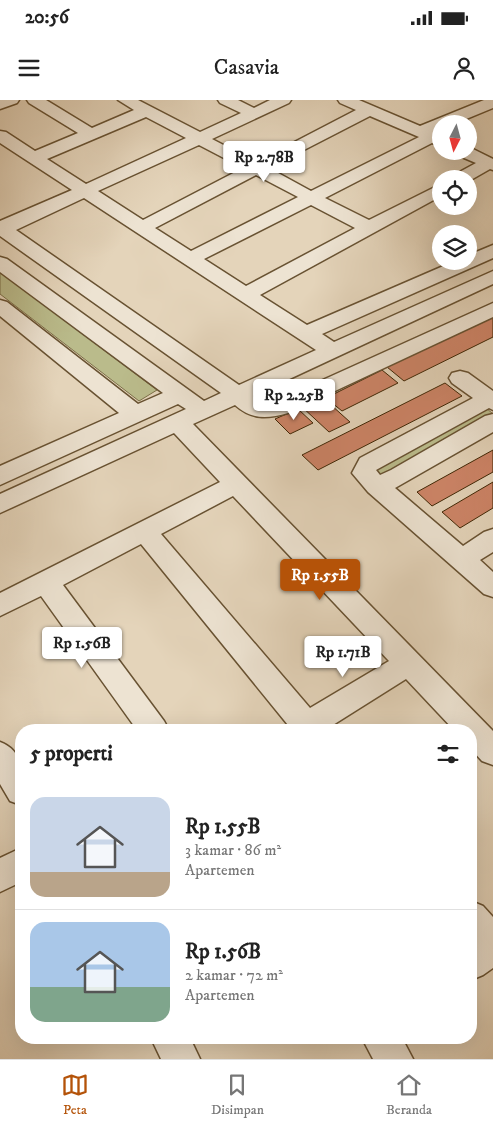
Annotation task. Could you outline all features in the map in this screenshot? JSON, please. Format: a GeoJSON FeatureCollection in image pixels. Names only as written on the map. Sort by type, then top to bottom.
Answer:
{"type":"FeatureCollection","features":[{"type":"Feature","properties":{"kind":"street"},"geometry":{"type":"LineString","coordinates":[[0,104],[11,100]]}},
{"type":"Feature","properties":{"kind":"street"},"geometry":{"type":"LineString","coordinates":[[35,100],[90,134]]}},
{"type":"Feature","properties":{"kind":"street"},"geometry":{"type":"LineString","coordinates":[[126,100],[198,140],[369,228]]}},
{"type":"Feature","properties":{"kind":"street"},"geometry":{"type":"LineString","coordinates":[[226,100],[254,114]]}},
{"type":"Feature","properties":{"kind":"street"},"geometry":{"type":"LineString","coordinates":[[1,229],[283,100]]}},
{"type":"Feature","properties":{"kind":"street"},"geometry":{"type":"LineString","coordinates":[[346,100],[431,137]]}},
{"type":"Feature","properties":{"kind":"street"},"geometry":{"type":"LineString","coordinates":[[191,258],[431,137],[469,111],[493,102]]}},
{"type":"Feature","properties":{"kind":"street"},"geometry":{"type":"LineString","coordinates":[[452,104],[469,111]]}},
{"type":"Feature","properties":{"kind":"street"},"geometry":{"type":"LineString","coordinates":[[143,227],[369,110]]}},
{"type":"Feature","properties":{"kind":"street"},"geometry":{"type":"LineString","coordinates":[[34,158],[146,111]]}},
{"type":"Feature","properties":{"kind":"street"},"geometry":{"type":"LineString","coordinates":[[0,136],[334,351]]}},
{"type":"Feature","properties":{"kind":"street"},"geometry":{"type":"LineString","coordinates":[[473,170],[488,160]]}},
{"type":"Feature","properties":{"kind":"street"},"geometry":{"type":"LineString","coordinates":[[246,294],[432,194]]}},
{"type":"Feature","properties":{"kind":"street"},"geometry":{"type":"LineString","coordinates":[[1,229],[258,411],[266,412],[280,408],[493,309]]}},
{"type":"Feature","properties":{"kind":"street"},"geometry":{"type":"LineString","coordinates":[[306,333],[493,251]]}},
{"type":"Feature","properties":{"kind":"street"},"geometry":{"type":"LineString","coordinates":[[0,263],[203,411]]}},
{"type":"Feature","properties":{"kind":"street"},"geometry":{"type":"LineString","coordinates":[[445,272],[468,288]]}},
{"type":"Feature","properties":{"kind":"street"},"geometry":{"type":"LineString","coordinates":[[0,504],[492,278]]}},
{"type":"Feature","properties":{"kind":"street"},"geometry":{"type":"LineString","coordinates":[[0,306],[135,414]]}},
{"type":"Feature","properties":{"kind":"street"},"geometry":{"type":"LineString","coordinates":[[460,378],[492,408],[399,476],[377,486],[463,558],[493,587]]}},
{"type":"Feature","properties":{"kind":"street"},"geometry":{"type":"LineString","coordinates":[[0,476],[180,394]]}},
{"type":"Feature","properties":{"kind":"street"},"geometry":{"type":"LineString","coordinates":[[178,423],[467,724]]}},
{"type":"Feature","properties":{"kind":"street"},"geometry":{"type":"LineString","coordinates":[[0,605],[236,484]]}},
{"type":"Feature","properties":{"kind":"street"},"geometry":{"type":"LineString","coordinates":[[144,531],[302,724]]}},
{"type":"Feature","properties":{"kind":"street"},"geometry":{"type":"LineString","coordinates":[[463,558],[493,539]]}},
{"type":"Feature","properties":{"kind":"street"},"geometry":{"type":"LineString","coordinates":[[46,582],[150,724]]}},
{"type":"Feature","properties":{"kind":"street"},"geometry":{"type":"LineString","coordinates":[[314,724],[409,663]]}},
{"type":"Feature","properties":{"kind":"street"},"geometry":{"type":"LineString","coordinates":[[477,734],[493,751]]}},
{"type":"Feature","properties":{"kind":"street"},"geometry":{"type":"LineString","coordinates":[[0,756],[15,781]]}},
{"type":"Feature","properties":{"kind":"street"},"geometry":{"type":"LineString","coordinates":[[0,876],[15,867]]}},
{"type":"Feature","properties":{"kind":"street"},"geometry":{"type":"LineString","coordinates":[[477,925],[493,945],[477,958]]}},
{"type":"Feature","properties":{"kind":"street"},"geometry":{"type":"LineString","coordinates":[[173,1044],[182,1059]]}},
{"type":"Feature","properties":{"kind":"street"},"geometry":{"type":"LineString","coordinates":[[384,1044],[395,1059]]}},
{"type":"Feature","properties":{"kind":"green space"},"geometry":{"type":"Polygon","coordinates":[[[0,272],[157,390],[139,401],[0,294],[0,272]]]}},
{"type":"Feature","properties":{"kind":"green space"},"geometry":{"type":"Polygon","coordinates":[[[485,407],[493,416],[380,479],[370,469],[485,407]]]}},
{"type":"Feature","properties":{"kind":"building"},"geometry":{"type":"Polygon","coordinates":[[[493,316],[493,337],[404,381],[387,367],[493,316]]]}},
{"type":"Feature","properties":{"kind":"building"},"geometry":{"type":"Polygon","coordinates":[[[382,370],[398,383],[342,411],[326,398],[382,370]]]}},
{"type":"Feature","properties":{"kind":"building"},"geometry":{"type":"Polygon","coordinates":[[[445,383],[462,396],[318,470],[302,455],[445,383]]]}},
{"type":"Feature","properties":{"kind":"building"},"geometry":{"type":"Polygon","coordinates":[[[321,396],[350,422],[329,432],[301,406],[321,396]]]}},
{"type":"Feature","properties":{"kind":"building"},"geometry":{"type":"Polygon","coordinates":[[[298,409],[313,423],[290,434],[275,419],[298,409]]]}},
{"type":"Feature","properties":{"kind":"building"},"geometry":{"type":"Polygon","coordinates":[[[493,450],[493,472],[432,506],[417,492],[493,450]]]}},
{"type":"Feature","properties":{"kind":"building"},"geometry":{"type":"Polygon","coordinates":[[[493,482],[493,508],[460,528],[442,512],[493,482]]]}}]}
